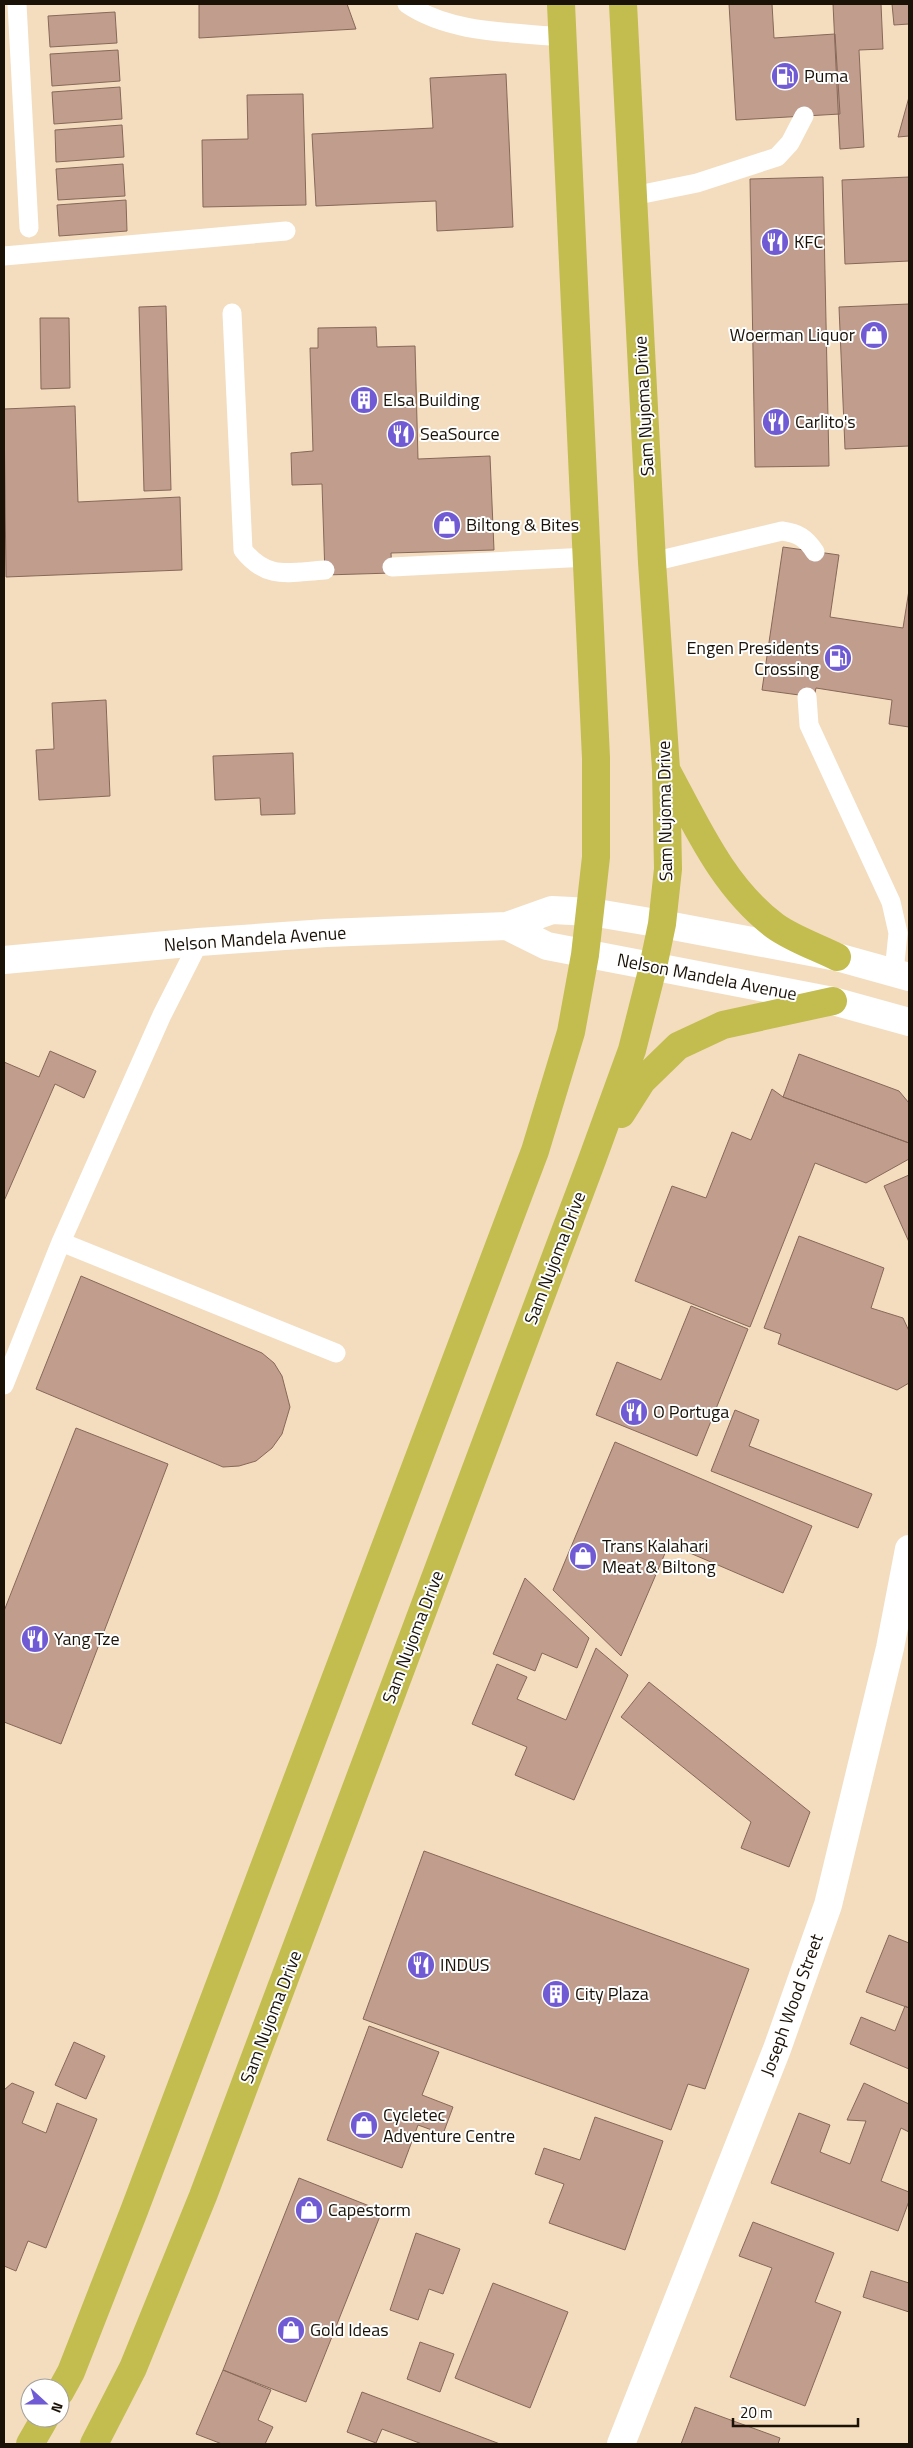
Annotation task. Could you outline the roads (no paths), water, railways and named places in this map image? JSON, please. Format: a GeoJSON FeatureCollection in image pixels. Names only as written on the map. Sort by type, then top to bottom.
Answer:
{"type":"FeatureCollection","features":[{"type":"Feature","properties":{"kind":"highway"},"geometry":{"type":"LineString","coordinates":[[68,2378],[138,2202],[535,1151],[571,1032],[591,912],[596,857],[596,758],[561,4]]}},
{"type":"Feature","properties":{"kind":"highway","name":"Sam Nujoma Drive"},"geometry":{"type":"LineString","coordinates":[[94,2444],[133,2368],[203,2196],[592,1160],[632,1050],[653,967],[662,924],[668,869],[666,769],[652,562],[624,4]]}},
{"type":"Feature","properties":{"kind":"highway"},"geometry":{"type":"LineString","coordinates":[[666,769],[713,856],[739,892],[776,926],[837,957]]}},
{"type":"Feature","properties":{"kind":"highway"},"geometry":{"type":"LineString","coordinates":[[592,1160],[642,1081],[678,1046],[723,1025],[833,1001]]}},
{"type":"Feature","properties":{"kind":"highway"},"geometry":{"type":"LineString","coordinates":[[30,2444],[39,2428]]}},
{"type":"Feature","properties":{"kind":"main road","name":"Nelson Mandela Avenue"},"geometry":{"type":"LineString","coordinates":[[4,960],[199,942],[326,933],[507,926],[552,910],[591,912],[662,924],[837,957],[902,975]]}},
{"type":"Feature","properties":{"kind":"main road","name":"Nelson Mandela Avenue"},"geometry":{"type":"LineString","coordinates":[[507,926],[547,946],[833,1001],[909,1022]]}},
{"type":"Feature","properties":{"kind":"main road","name":"Joseph Wood Street"},"geometry":{"type":"LineString","coordinates":[[621,2444],[777,2049],[828,1905],[890,1648],[909,1549]]}},
{"type":"Feature","properties":{"kind":"lane"},"geometry":{"type":"LineString","coordinates":[[17,4],[29,228]]}},
{"type":"Feature","properties":{"kind":"lane"},"geometry":{"type":"LineString","coordinates":[[407,4],[416,10],[466,28],[563,37]]}},
{"type":"Feature","properties":{"kind":"lane"},"geometry":{"type":"LineString","coordinates":[[633,196],[697,183],[776,157],[790,143],[804,116]]}},
{"type":"Feature","properties":{"kind":"lane"},"geometry":{"type":"LineString","coordinates":[[4,256],[286,231]]}},
{"type":"Feature","properties":{"kind":"lane"},"geometry":{"type":"LineString","coordinates":[[232,313],[243,550],[260,568],[275,572],[324,570]]}},
{"type":"Feature","properties":{"kind":"lane"},"geometry":{"type":"LineString","coordinates":[[652,562],[782,530],[797,533],[816,552]]}},
{"type":"Feature","properties":{"kind":"lane"},"geometry":{"type":"LineString","coordinates":[[392,567],[588,557]]}},
{"type":"Feature","properties":{"kind":"lane"},"geometry":{"type":"LineString","coordinates":[[807,696],[810,725],[891,902],[898,934],[902,975]]}},
{"type":"Feature","properties":{"kind":"lane"},"geometry":{"type":"LineString","coordinates":[[4,1385],[62,1242],[162,1016],[199,942]]}},
{"type":"Feature","properties":{"kind":"lane"},"geometry":{"type":"LineString","coordinates":[[62,1242],[336,1353]]}},
{"type":"Feature","properties":{"kind":"place","name":"Puma"},"geometry":{"type":"Point","coordinates":[785,76]}},
{"type":"Feature","properties":{"kind":"place","name":"KFC"},"geometry":{"type":"Point","coordinates":[775,242]}},
{"type":"Feature","properties":{"kind":"place","name":"Woerman Liquor"},"geometry":{"type":"Point","coordinates":[874,335]}},
{"type":"Feature","properties":{"kind":"place","name":"Elsa Building"},"geometry":{"type":"Point","coordinates":[364,400]}},
{"type":"Feature","properties":{"kind":"place","name":"Carlito's"},"geometry":{"type":"Point","coordinates":[776,422]}},
{"type":"Feature","properties":{"kind":"place","name":"SeaSource"},"geometry":{"type":"Point","coordinates":[401,434]}},
{"type":"Feature","properties":{"kind":"place","name":"Biltong & Bites"},"geometry":{"type":"Point","coordinates":[447,525]}},
{"type":"Feature","properties":{"kind":"place","name":"Engen Presidents Crossing"},"geometry":{"type":"Point","coordinates":[838,658]}},
{"type":"Feature","properties":{"kind":"place","name":"O Portuga"},"geometry":{"type":"Point","coordinates":[634,1412]}},
{"type":"Feature","properties":{"kind":"place","name":"Trans Kalahari Meat & Biltong"},"geometry":{"type":"Point","coordinates":[583,1556]}},
{"type":"Feature","properties":{"kind":"place","name":"Yang Tze"},"geometry":{"type":"Point","coordinates":[35,1639]}},
{"type":"Feature","properties":{"kind":"place","name":"INDUS"},"geometry":{"type":"Point","coordinates":[421,1965]}},
{"type":"Feature","properties":{"kind":"place","name":"City Plaza"},"geometry":{"type":"Point","coordinates":[556,1994]}},
{"type":"Feature","properties":{"kind":"place","name":"Cycletec Adventure Centre"},"geometry":{"type":"Point","coordinates":[364,2125]}},
{"type":"Feature","properties":{"kind":"place","name":"Capestorm"},"geometry":{"type":"Point","coordinates":[309,2210]}},
{"type":"Feature","properties":{"kind":"place","name":"Gold Ideas"},"geometry":{"type":"Point","coordinates":[291,2330]}}]}
